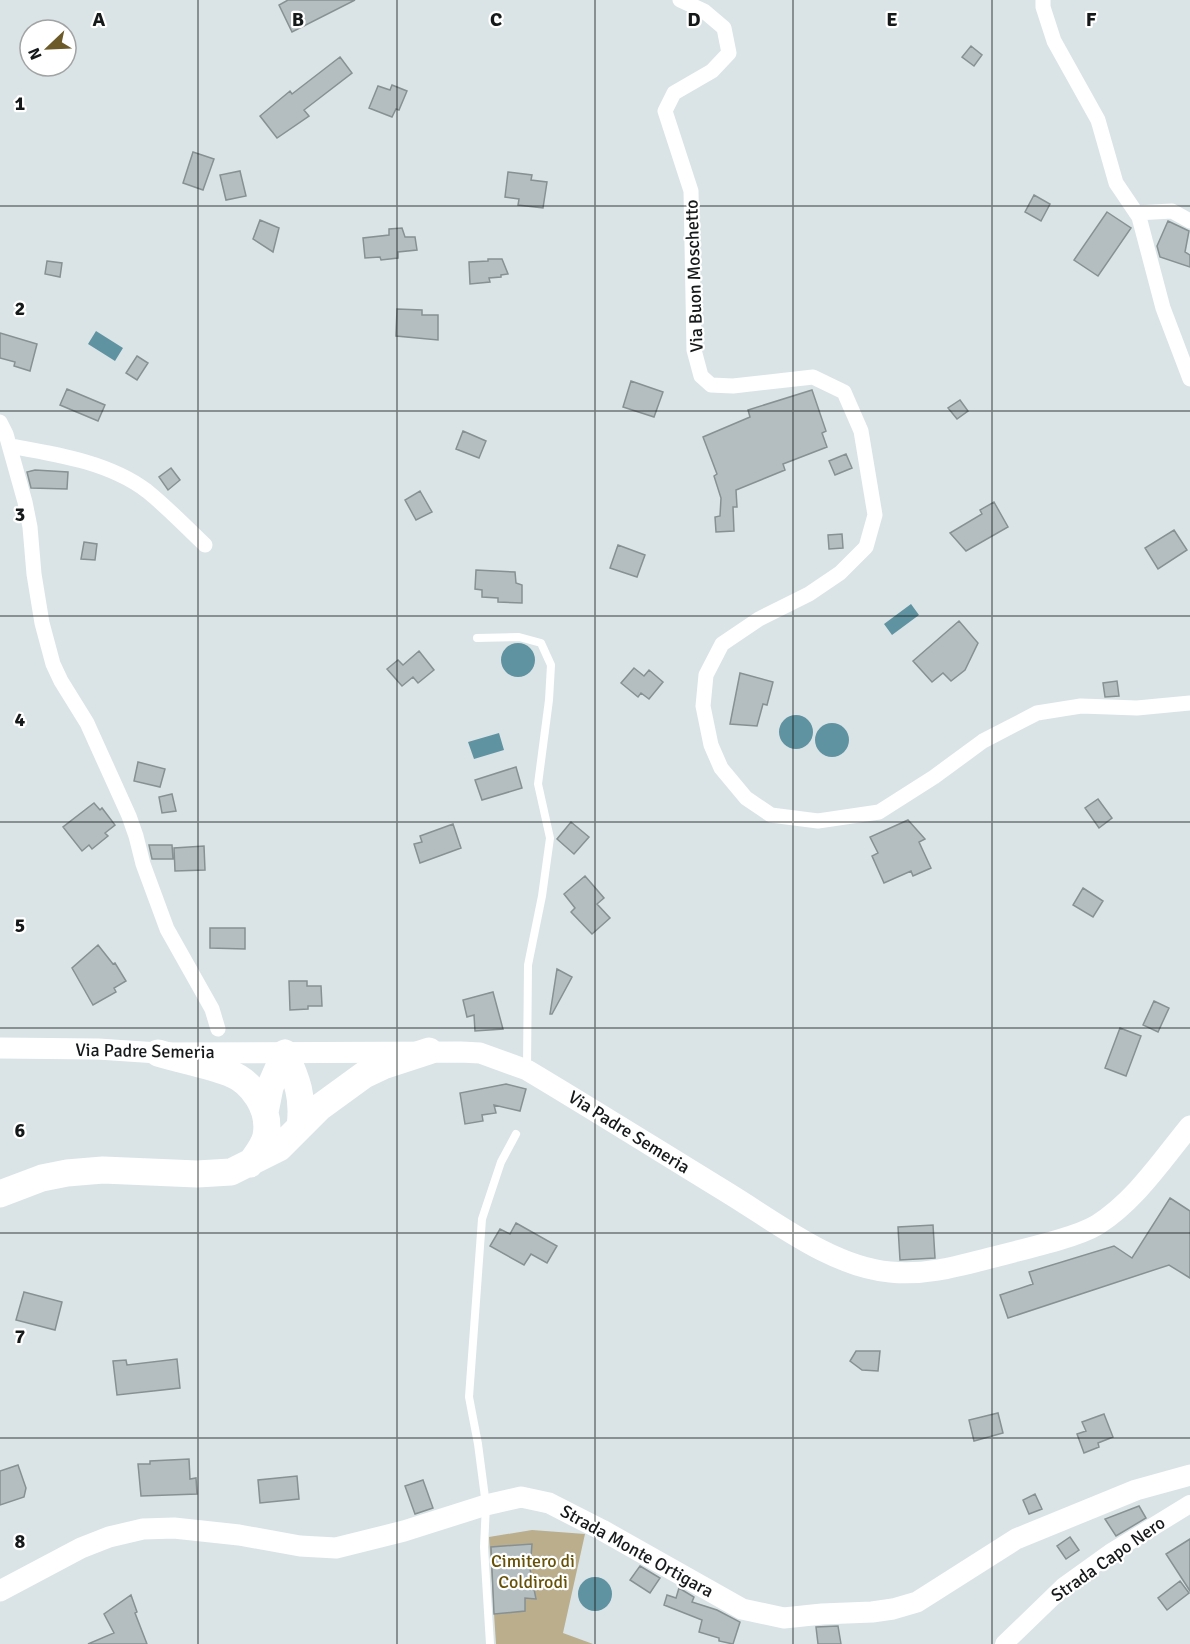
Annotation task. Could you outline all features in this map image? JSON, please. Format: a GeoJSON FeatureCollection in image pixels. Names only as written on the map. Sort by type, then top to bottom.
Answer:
{"type":"FeatureCollection","features":[{"type":"Feature","properties":{"kind":"highway"},"geometry":{"type":"LineString","coordinates":[[0,1194],[42,1178],[67,1173],[103,1170],[231,1172],[279,1148],[333,1096],[364,1075],[383,1066],[429,1052]]}},
{"type":"Feature","properties":{"kind":"highway"},"geometry":{"type":"LineString","coordinates":[[158,1053],[230,1074],[243,1082],[255,1094],[265,1112]]}},
{"type":"Feature","properties":{"kind":"highway"},"geometry":{"type":"LineString","coordinates":[[285,1053],[300,1090],[302,1105],[300,1127]]}},
{"type":"Feature","properties":{"kind":"highway"},"geometry":{"type":"LineString","coordinates":[[250,1164],[266,1138],[265,1112],[270,1087],[285,1053]]}},
{"type":"Feature","properties":{"kind":"main road","name":"Via Padre Semeria"},"geometry":{"type":"LineString","coordinates":[[0,1048],[98,1049],[158,1053],[480,1053],[527,1070],[812,1245],[867,1268],[890,1272],[941,1270],[1043,1244],[1095,1226],[1136,1193],[1190,1126]]}},
{"type":"Feature","properties":{"kind":"main road","name":"Strada Monte Ortigara"},"geometry":{"type":"LineString","coordinates":[[0,1591],[81,1548],[109,1537],[143,1529],[174,1528],[238,1535],[300,1546],[336,1548],[521,1497],[549,1503],[602,1530],[742,1609],[784,1618],[872,1612],[917,1602],[1016,1539],[1136,1490],[1190,1474]]}},
{"type":"Feature","properties":{"kind":"street","name":"Via Buon Moschetto"},"geometry":{"type":"LineString","coordinates":[[680,0],[704,11],[724,28],[729,53],[712,71],[674,93],[665,111],[691,191],[694,350],[700,376],[711,385],[733,386],[813,377],[844,392],[861,431],[875,515],[866,547],[840,573],[809,594],[759,619],[722,644],[706,675],[703,706],[711,745],[721,768],[746,798],[771,815],[818,821],[879,812],[934,777],[983,741],[1037,713],[1081,706],[1137,708],[1190,703]]}},
{"type":"Feature","properties":{"kind":"street"},"geometry":{"type":"LineString","coordinates":[[1043,0],[1043,7],[1054,40],[1098,120],[1116,183],[1136,213],[1163,308],[1190,379]]}},
{"type":"Feature","properties":{"kind":"street"},"geometry":{"type":"LineString","coordinates":[[1136,213],[1172,211],[1190,221]]}},
{"type":"Feature","properties":{"kind":"street"},"geometry":{"type":"LineString","coordinates":[[0,422],[10,446],[28,519],[42,624],[53,664],[87,723],[129,816],[142,864],[167,929],[212,1009],[218,1029]]}},
{"type":"Feature","properties":{"kind":"street"},"geometry":{"type":"LineString","coordinates":[[10,446],[42,452],[115,472],[146,490],[205,545]]}},
{"type":"Feature","properties":{"kind":"street","name":"Strada Capo Nero"},"geometry":{"type":"LineString","coordinates":[[1004,1644],[1064,1586],[1110,1553],[1190,1504]]}},
{"type":"Feature","properties":{"kind":"lane"},"geometry":{"type":"LineString","coordinates":[[477,638],[519,637],[541,643],[551,665],[549,700],[538,784],[550,838],[542,896],[528,965],[527,1070]]}},
{"type":"Feature","properties":{"kind":"lane"},"geometry":{"type":"LineString","coordinates":[[490,1644],[484,1547],[486,1505],[470,1397],[482,1219],[501,1162],[516,1134]]}},
{"type":"Feature","properties":{"kind":"green space","name":"Cimitero di Coldirodi"},"geometry":{"type":"Polygon","coordinates":[[[532,1530],[585,1534],[563,1633],[593,1644],[496,1644],[489,1537],[532,1530]]]}},
{"type":"Feature","properties":{"kind":"water"},"geometry":{"type":"Polygon","coordinates":[[[96,331],[123,348],[115,361],[88,344],[96,331]]]}},
{"type":"Feature","properties":{"kind":"water"},"geometry":{"type":"Polygon","coordinates":[[[911,604],[919,615],[892,635],[884,624],[911,604]]]}},
{"type":"Feature","properties":{"kind":"water"},"geometry":{"type":"Polygon","coordinates":[[[518,643],[530,648],[535,660],[530,672],[518,677],[506,672],[501,660],[506,648],[518,643]]]}},
{"type":"Feature","properties":{"kind":"water"},"geometry":{"type":"Polygon","coordinates":[[[796,715],[808,720],[813,732],[808,744],[796,749],[784,744],[779,732],[784,720],[796,715]]]}},
{"type":"Feature","properties":{"kind":"water"},"geometry":{"type":"Polygon","coordinates":[[[832,723],[844,728],[849,740],[844,752],[832,757],[820,752],[815,740],[820,728],[832,723]]]}},
{"type":"Feature","properties":{"kind":"water"},"geometry":{"type":"Polygon","coordinates":[[[499,733],[504,750],[474,759],[468,742],[499,733]]]}},
{"type":"Feature","properties":{"kind":"water"},"geometry":{"type":"Polygon","coordinates":[[[595,1577],[607,1582],[612,1594],[607,1606],[595,1611],[583,1606],[578,1594],[583,1582],[595,1577]]]}},
{"type":"Feature","properties":{"kind":"building"},"geometry":{"type":"Polygon","coordinates":[[[288,0],[355,0],[292,32],[279,5],[288,0]]]}},
{"type":"Feature","properties":{"kind":"building"},"geometry":{"type":"Polygon","coordinates":[[[971,46],[982,55],[974,66],[962,57],[971,46]]]}},
{"type":"Feature","properties":{"kind":"building"},"geometry":{"type":"Polygon","coordinates":[[[340,57],[352,73],[304,110],[309,116],[277,138],[260,116],[290,91],[292,94],[340,57]]]}},
{"type":"Feature","properties":{"kind":"building"},"geometry":{"type":"Polygon","coordinates":[[[392,85],[407,91],[399,110],[396,109],[392,117],[369,108],[378,86],[390,90],[392,85]]]}},
{"type":"Feature","properties":{"kind":"building"},"geometry":{"type":"Polygon","coordinates":[[[193,152],[214,159],[203,190],[183,183],[193,152]]]}},
{"type":"Feature","properties":{"kind":"building"},"geometry":{"type":"Polygon","coordinates":[[[240,171],[246,196],[226,200],[220,175],[240,171]]]}},
{"type":"Feature","properties":{"kind":"building"},"geometry":{"type":"Polygon","coordinates":[[[508,172],[532,175],[531,180],[547,182],[543,208],[518,205],[519,199],[505,197],[508,172]]]}},
{"type":"Feature","properties":{"kind":"building"},"geometry":{"type":"Polygon","coordinates":[[[1034,195],[1050,204],[1041,221],[1025,212],[1034,195]]]}},
{"type":"Feature","properties":{"kind":"building"},"geometry":{"type":"Polygon","coordinates":[[[1107,212],[1131,228],[1098,276],[1074,260],[1107,212]]]}},
{"type":"Feature","properties":{"kind":"building"},"geometry":{"type":"Polygon","coordinates":[[[260,220],[279,228],[273,252],[253,239],[260,220]]]}},
{"type":"Feature","properties":{"kind":"building"},"geometry":{"type":"Polygon","coordinates":[[[1168,221],[1189,231],[1185,252],[1190,255],[1190,267],[1160,257],[1157,246],[1168,221]]]}},
{"type":"Feature","properties":{"kind":"building"},"geometry":{"type":"Polygon","coordinates":[[[402,228],[405,237],[415,237],[417,250],[398,252],[398,258],[381,260],[380,257],[365,258],[363,238],[389,235],[389,229],[402,228]]]}},
{"type":"Feature","properties":{"kind":"building"},"geometry":{"type":"Polygon","coordinates":[[[488,259],[502,259],[508,274],[489,278],[490,282],[470,284],[469,262],[488,261],[488,259]]]}},
{"type":"Feature","properties":{"kind":"building"},"geometry":{"type":"Polygon","coordinates":[[[47,261],[62,263],[60,277],[45,274],[47,261]]]}},
{"type":"Feature","properties":{"kind":"building"},"geometry":{"type":"Polygon","coordinates":[[[397,309],[422,310],[422,315],[438,315],[438,340],[396,336],[397,309]]]}},
{"type":"Feature","properties":{"kind":"building"},"geometry":{"type":"Polygon","coordinates":[[[0,333],[37,344],[30,371],[14,366],[15,362],[0,358],[0,333]]]}},
{"type":"Feature","properties":{"kind":"building"},"geometry":{"type":"Polygon","coordinates":[[[137,356],[148,363],[137,380],[126,373],[137,356]]]}},
{"type":"Feature","properties":{"kind":"building"},"geometry":{"type":"Polygon","coordinates":[[[631,381],[663,392],[654,417],[623,407],[631,381]]]}},
{"type":"Feature","properties":{"kind":"building"},"geometry":{"type":"Polygon","coordinates":[[[67,389],[105,405],[98,421],[60,405],[67,389]]]}},
{"type":"Feature","properties":{"kind":"building"},"geometry":{"type":"Polygon","coordinates":[[[812,390],[826,431],[822,433],[827,447],[783,464],[785,470],[736,490],[737,507],[733,507],[734,531],[716,532],[715,517],[720,516],[721,498],[714,476],[717,474],[703,437],[750,417],[748,410],[812,390]]]}},
{"type":"Feature","properties":{"kind":"building"},"geometry":{"type":"Polygon","coordinates":[[[960,400],[968,411],[957,419],[948,408],[960,400]]]}},
{"type":"Feature","properties":{"kind":"building"},"geometry":{"type":"Polygon","coordinates":[[[463,431],[486,441],[479,458],[456,449],[463,431]]]}},
{"type":"Feature","properties":{"kind":"building"},"geometry":{"type":"Polygon","coordinates":[[[846,454],[852,468],[835,475],[829,461],[846,454]]]}},
{"type":"Feature","properties":{"kind":"building"},"geometry":{"type":"Polygon","coordinates":[[[171,468],[180,480],[168,490],[159,477],[171,468]]]}},
{"type":"Feature","properties":{"kind":"building"},"geometry":{"type":"Polygon","coordinates":[[[35,470],[68,472],[67,489],[31,488],[27,472],[35,470]]]}},
{"type":"Feature","properties":{"kind":"building"},"geometry":{"type":"Polygon","coordinates":[[[420,491],[432,512],[416,520],[405,500],[420,491]]]}},
{"type":"Feature","properties":{"kind":"building"},"geometry":{"type":"Polygon","coordinates":[[[994,502],[1008,527],[966,551],[950,533],[982,514],[980,510],[994,502]]]}},
{"type":"Feature","properties":{"kind":"building"},"geometry":{"type":"Polygon","coordinates":[[[1174,530],[1187,550],[1158,569],[1145,548],[1174,530]]]}},
{"type":"Feature","properties":{"kind":"building"},"geometry":{"type":"Polygon","coordinates":[[[842,534],[843,548],[829,549],[828,535],[842,534]]]}},
{"type":"Feature","properties":{"kind":"building"},"geometry":{"type":"Polygon","coordinates":[[[84,542],[97,544],[95,560],[81,559],[84,542]]]}},
{"type":"Feature","properties":{"kind":"building"},"geometry":{"type":"Polygon","coordinates":[[[618,545],[645,555],[637,577],[610,568],[618,545]]]}},
{"type":"Feature","properties":{"kind":"building"},"geometry":{"type":"Polygon","coordinates":[[[476,570],[515,572],[516,583],[522,585],[522,603],[498,602],[498,598],[482,597],[482,590],[475,589],[476,570]]]}},
{"type":"Feature","properties":{"kind":"building"},"geometry":{"type":"Polygon","coordinates":[[[959,621],[978,643],[965,670],[951,681],[943,673],[932,682],[913,661],[959,621]]]}},
{"type":"Feature","properties":{"kind":"building"},"geometry":{"type":"Polygon","coordinates":[[[419,651],[434,670],[418,683],[413,677],[402,686],[387,669],[398,660],[403,665],[419,651]]]}},
{"type":"Feature","properties":{"kind":"building"},"geometry":{"type":"Polygon","coordinates":[[[634,668],[644,676],[649,670],[663,682],[649,699],[641,693],[638,697],[621,683],[634,668]]]}},
{"type":"Feature","properties":{"kind":"building"},"geometry":{"type":"Polygon","coordinates":[[[740,673],[773,682],[767,705],[763,704],[757,726],[730,724],[740,673]]]}},
{"type":"Feature","properties":{"kind":"building"},"geometry":{"type":"Polygon","coordinates":[[[1117,681],[1119,696],[1105,697],[1103,683],[1117,681]]]}},
{"type":"Feature","properties":{"kind":"building"},"geometry":{"type":"Polygon","coordinates":[[[138,762],[165,769],[160,787],[134,781],[138,762]]]}},
{"type":"Feature","properties":{"kind":"building"},"geometry":{"type":"Polygon","coordinates":[[[516,767],[522,788],[482,800],[475,780],[516,767]]]}},
{"type":"Feature","properties":{"kind":"building"},"geometry":{"type":"Polygon","coordinates":[[[172,794],[176,811],[162,813],[159,797],[172,794]]]}},
{"type":"Feature","properties":{"kind":"building"},"geometry":{"type":"Polygon","coordinates":[[[1098,799],[1112,818],[1099,828],[1085,808],[1098,799]]]}},
{"type":"Feature","properties":{"kind":"building"},"geometry":{"type":"Polygon","coordinates":[[[94,803],[100,810],[102,808],[115,825],[105,833],[108,836],[92,849],[89,845],[82,851],[63,827],[94,803]]]}},
{"type":"Feature","properties":{"kind":"building"},"geometry":{"type":"Polygon","coordinates":[[[908,820],[925,839],[919,842],[931,868],[913,876],[911,871],[884,883],[872,856],[878,853],[870,837],[908,820]]]}},
{"type":"Feature","properties":{"kind":"building"},"geometry":{"type":"Polygon","coordinates":[[[571,822],[589,837],[574,854],[557,839],[571,822]]]}},
{"type":"Feature","properties":{"kind":"building"},"geometry":{"type":"Polygon","coordinates":[[[453,824],[461,848],[420,863],[414,844],[422,842],[420,836],[453,824]]]}},
{"type":"Feature","properties":{"kind":"building"},"geometry":{"type":"Polygon","coordinates":[[[149,845],[172,845],[173,859],[152,859],[149,845]]]}},
{"type":"Feature","properties":{"kind":"building"},"geometry":{"type":"Polygon","coordinates":[[[204,846],[205,870],[175,871],[174,848],[204,846]]]}},
{"type":"Feature","properties":{"kind":"building"},"geometry":{"type":"Polygon","coordinates":[[[585,876],[604,898],[597,904],[610,918],[592,934],[571,912],[575,908],[564,894],[585,876]]]}},
{"type":"Feature","properties":{"kind":"building"},"geometry":{"type":"Polygon","coordinates":[[[1083,888],[1103,901],[1093,917],[1073,905],[1083,888]]]}},
{"type":"Feature","properties":{"kind":"building"},"geometry":{"type":"Polygon","coordinates":[[[210,928],[245,928],[245,949],[210,948],[210,928]]]}},
{"type":"Feature","properties":{"kind":"building"},"geometry":{"type":"Polygon","coordinates":[[[98,945],[113,964],[115,963],[126,981],[114,988],[116,992],[93,1005],[72,968],[98,945]]]}},
{"type":"Feature","properties":{"kind":"building"},"geometry":{"type":"Polygon","coordinates":[[[557,969],[572,977],[550,1014],[557,969]]]}},
{"type":"Feature","properties":{"kind":"building"},"geometry":{"type":"Polygon","coordinates":[[[289,981],[307,981],[307,986],[321,986],[322,1006],[290,1010],[289,981]]]}},
{"type":"Feature","properties":{"kind":"building"},"geometry":{"type":"Polygon","coordinates":[[[493,992],[503,1029],[475,1031],[474,1015],[467,1017],[463,1000],[493,992]]]}},
{"type":"Feature","properties":{"kind":"building"},"geometry":{"type":"Polygon","coordinates":[[[1154,1001],[1169,1008],[1158,1032],[1143,1025],[1154,1001]]]}},
{"type":"Feature","properties":{"kind":"building"},"geometry":{"type":"Polygon","coordinates":[[[1120,1028],[1141,1036],[1126,1076],[1105,1068],[1120,1028]]]}},
{"type":"Feature","properties":{"kind":"building"},"geometry":{"type":"Polygon","coordinates":[[[506,1084],[526,1089],[520,1111],[494,1105],[496,1113],[482,1115],[483,1121],[465,1124],[460,1093],[506,1084]]]}},
{"type":"Feature","properties":{"kind":"building"},"geometry":{"type":"Polygon","coordinates":[[[1170,1198],[1190,1211],[1190,1278],[1169,1265],[1008,1318],[1000,1295],[1033,1284],[1029,1272],[1114,1246],[1132,1258],[1170,1198]]]}},
{"type":"Feature","properties":{"kind":"building"},"geometry":{"type":"Polygon","coordinates":[[[516,1223],[557,1246],[547,1263],[531,1254],[524,1265],[490,1246],[500,1229],[510,1234],[516,1223]]]}},
{"type":"Feature","properties":{"kind":"building"},"geometry":{"type":"Polygon","coordinates":[[[933,1225],[935,1258],[900,1260],[898,1227],[933,1225]]]}},
{"type":"Feature","properties":{"kind":"building"},"geometry":{"type":"Polygon","coordinates":[[[24,1292],[62,1302],[55,1330],[16,1320],[24,1292]]]}},
{"type":"Feature","properties":{"kind":"building"},"geometry":{"type":"Polygon","coordinates":[[[856,1351],[880,1351],[878,1371],[862,1370],[850,1361],[856,1351]]]}},
{"type":"Feature","properties":{"kind":"building"},"geometry":{"type":"Polygon","coordinates":[[[177,1359],[180,1388],[117,1395],[113,1361],[126,1360],[127,1365],[177,1359]]]}},
{"type":"Feature","properties":{"kind":"building"},"geometry":{"type":"Polygon","coordinates":[[[998,1413],[1003,1433],[974,1441],[969,1420],[998,1413]]]}},
{"type":"Feature","properties":{"kind":"building"},"geometry":{"type":"Polygon","coordinates":[[[1104,1414],[1113,1437],[1098,1443],[1099,1447],[1084,1453],[1077,1434],[1086,1431],[1082,1422],[1104,1414]]]}},
{"type":"Feature","properties":{"kind":"building"},"geometry":{"type":"Polygon","coordinates":[[[189,1459],[190,1479],[196,1478],[197,1494],[141,1496],[138,1464],[150,1464],[150,1461],[189,1459]]]}},
{"type":"Feature","properties":{"kind":"building"},"geometry":{"type":"Polygon","coordinates":[[[18,1465],[26,1488],[24,1497],[0,1505],[0,1471],[18,1465]]]}},
{"type":"Feature","properties":{"kind":"building"},"geometry":{"type":"Polygon","coordinates":[[[297,1476],[299,1499],[260,1503],[258,1480],[297,1476]]]}},
{"type":"Feature","properties":{"kind":"building"},"geometry":{"type":"Polygon","coordinates":[[[423,1480],[433,1508],[415,1514],[405,1486],[423,1480]]]}},
{"type":"Feature","properties":{"kind":"building"},"geometry":{"type":"Polygon","coordinates":[[[1035,1494],[1042,1509],[1029,1514],[1023,1500],[1035,1494]]]}},
{"type":"Feature","properties":{"kind":"building"},"geometry":{"type":"Polygon","coordinates":[[[1139,1506],[1146,1518],[1116,1536],[1105,1519],[1139,1506]]]}},
{"type":"Feature","properties":{"kind":"building"},"geometry":{"type":"Polygon","coordinates":[[[1070,1537],[1079,1550],[1066,1559],[1057,1546],[1070,1537]]]}},
{"type":"Feature","properties":{"kind":"building"},"geometry":{"type":"Polygon","coordinates":[[[1190,1539],[1190,1591],[1166,1554],[1190,1539]]]}},
{"type":"Feature","properties":{"kind":"building"},"geometry":{"type":"Polygon","coordinates":[[[532,1544],[530,1569],[536,1599],[525,1598],[525,1611],[494,1614],[491,1547],[532,1544]]]}},
{"type":"Feature","properties":{"kind":"building"},"geometry":{"type":"Polygon","coordinates":[[[640,1566],[660,1578],[650,1593],[630,1580],[640,1566]]]}},
{"type":"Feature","properties":{"kind":"building"},"geometry":{"type":"Polygon","coordinates":[[[1180,1581],[1189,1593],[1167,1610],[1158,1598],[1180,1581]]]}},
{"type":"Feature","properties":{"kind":"building"},"geometry":{"type":"Polygon","coordinates":[[[679,1588],[694,1597],[692,1602],[717,1610],[740,1622],[733,1644],[719,1641],[719,1638],[699,1632],[702,1620],[664,1605],[667,1595],[676,1598],[679,1588]]]}},
{"type":"Feature","properties":{"kind":"building"},"geometry":{"type":"Polygon","coordinates":[[[131,1595],[147,1644],[88,1644],[114,1633],[104,1614],[131,1595]]]}},
{"type":"Feature","properties":{"kind":"building"},"geometry":{"type":"Polygon","coordinates":[[[838,1626],[841,1644],[818,1644],[816,1627],[838,1626]]]}}]}
